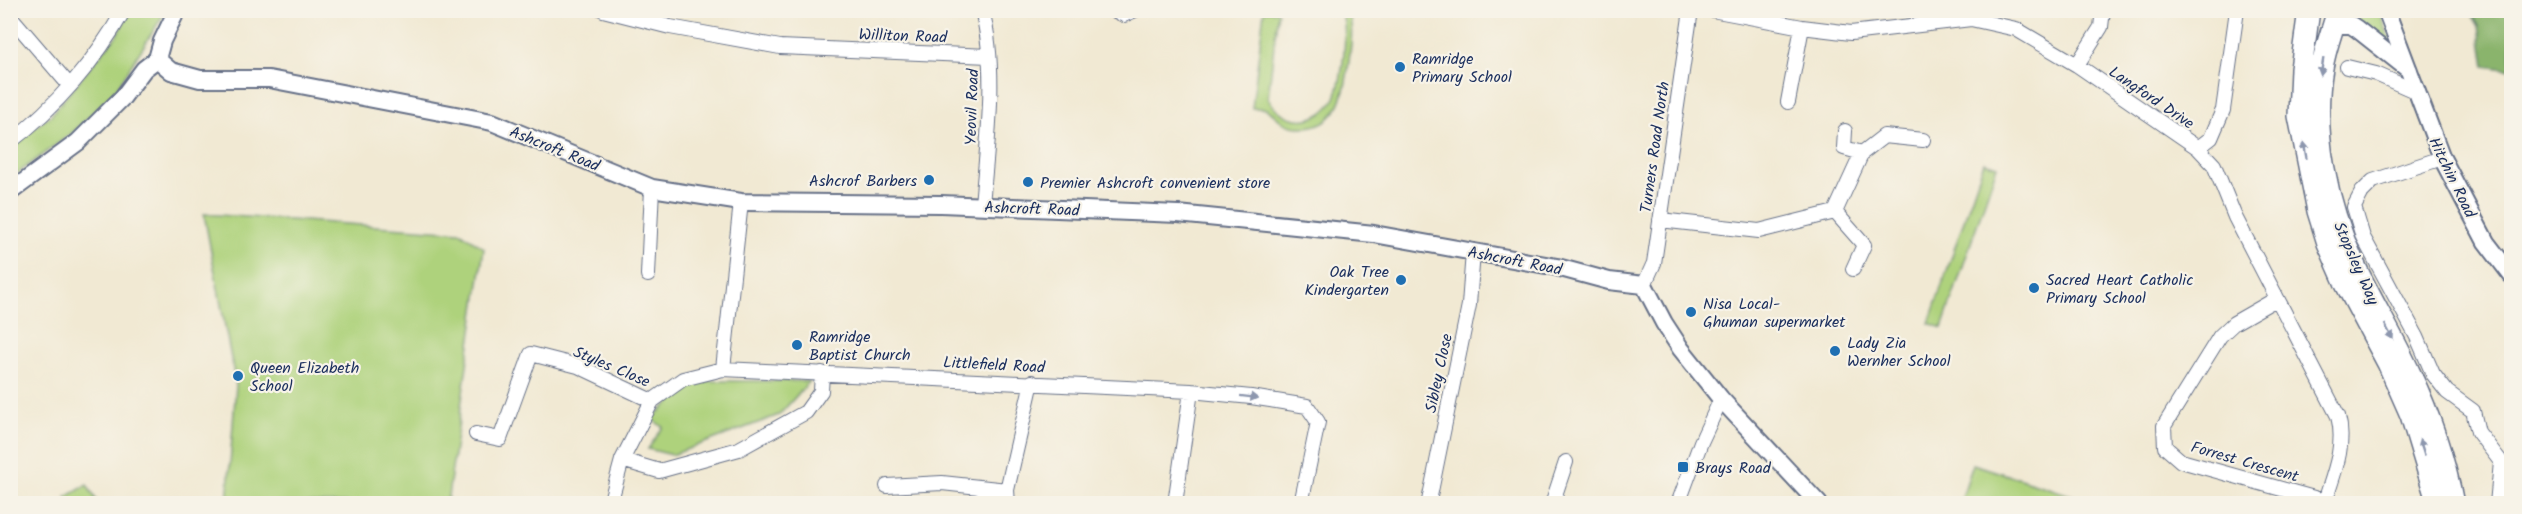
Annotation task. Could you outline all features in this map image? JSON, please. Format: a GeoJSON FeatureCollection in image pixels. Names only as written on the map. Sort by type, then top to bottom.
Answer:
{"type":"FeatureCollection","features":[{"type":"Feature","properties":{"kind":"main road","name":"Stopsley Way"},"geometry":{"type":"LineString","coordinates":[[2309,10],[2301,69],[2300,116],[2318,210],[2328,243],[2346,284],[2388,363],[2411,415],[2438,504]]}},
{"type":"Feature","properties":{"kind":"main road","name":"Stopsley Way"},"geometry":{"type":"LineString","coordinates":[[2336,18],[2322,68],[2320,101],[2323,162],[2333,205],[2340,232],[2354,265],[2424,405],[2447,472],[2453,504]]}},
{"type":"Feature","properties":{"kind":"street"},"geometry":{"type":"LineString","coordinates":[[10,142],[70,86],[104,42],[124,10]]}},
{"type":"Feature","properties":{"kind":"street"},"geometry":{"type":"LineString","coordinates":[[10,192],[78,142],[123,97],[144,69],[157,59],[162,41],[177,10]]}},
{"type":"Feature","properties":{"kind":"street","name":"Williton Road"},"geometry":{"type":"LineString","coordinates":[[603,10],[670,27],[780,47],[989,56]]}},
{"type":"Feature","properties":{"kind":"street","name":"Yeovil Road"},"geometry":{"type":"LineString","coordinates":[[982,10],[989,56],[987,142],[982,206]]}},
{"type":"Feature","properties":{"kind":"street"},"geometry":{"type":"LineString","coordinates":[[1113,10],[1124,15],[1135,10]]}},
{"type":"Feature","properties":{"kind":"street","name":"Turners Road North"},"geometry":{"type":"LineString","coordinates":[[1644,285],[1654,263],[1691,10]]}},
{"type":"Feature","properties":{"kind":"street","name":"Langford Drive"},"geometry":{"type":"LineString","coordinates":[[1712,10],[1802,27],[1851,33],[1971,15],[2016,29],[2076,65],[2198,148],[2214,165],[2235,217],[2338,416],[2342,431],[2330,502]]}},
{"type":"Feature","properties":{"kind":"street"},"geometry":{"type":"LineString","coordinates":[[2076,65],[2101,27],[2103,10]]}},
{"type":"Feature","properties":{"kind":"street"},"geometry":{"type":"LineString","coordinates":[[2198,148],[2211,138],[2223,110],[2236,10]]}},
{"type":"Feature","properties":{"kind":"street","name":"Hitchin Road"},"geometry":{"type":"LineString","coordinates":[[2386,10],[2442,158],[2486,242],[2509,268]]}},
{"type":"Feature","properties":{"kind":"street"},"geometry":{"type":"LineString","coordinates":[[10,16],[70,86]]}},
{"type":"Feature","properties":{"kind":"street"},"geometry":{"type":"LineString","coordinates":[[2336,18],[2357,29],[2409,70]]}},
{"type":"Feature","properties":{"kind":"street"},"geometry":{"type":"LineString","coordinates":[[1788,102],[1802,27]]}},
{"type":"Feature","properties":{"kind":"street","name":"Ashcroft Road"},"geometry":{"type":"LineString","coordinates":[[157,59],[171,71],[200,80],[269,79],[492,122],[652,188],[741,202],[982,206],[1178,214],[1374,234],[1557,267],[1609,281],[1644,285]]}},
{"type":"Feature","properties":{"kind":"street"},"geometry":{"type":"LineString","coordinates":[[2347,67],[2364,70],[2417,92]]}},
{"type":"Feature","properties":{"kind":"street"},"geometry":{"type":"LineString","coordinates":[[1845,131],[1844,148],[1862,153]]}},
{"type":"Feature","properties":{"kind":"street"},"geometry":{"type":"LineString","coordinates":[[1835,212],[1862,153],[1884,136],[1923,140]]}},
{"type":"Feature","properties":{"kind":"street","name":"Stopsley Way"},"geometry":{"type":"LineString","coordinates":[[2442,158],[2373,182],[2362,192],[2354,207],[2363,237],[2417,337],[2433,374],[2447,392],[2473,411],[2478,432],[2501,462],[2497,504]]}},
{"type":"Feature","properties":{"kind":"street"},"geometry":{"type":"LineString","coordinates":[[648,275],[652,188]]}},
{"type":"Feature","properties":{"kind":"street"},"geometry":{"type":"LineString","coordinates":[[723,369],[741,202]]}},
{"type":"Feature","properties":{"kind":"street"},"geometry":{"type":"LineString","coordinates":[[1660,220],[1758,231],[1835,212]]}},
{"type":"Feature","properties":{"kind":"street"},"geometry":{"type":"LineString","coordinates":[[1835,212],[1863,245],[1853,268]]}},
{"type":"Feature","properties":{"kind":"street","name":"Sibley Close"},"geometry":{"type":"LineString","coordinates":[[1429,501],[1469,305],[1473,252]]}},
{"type":"Feature","properties":{"kind":"street"},"geometry":{"type":"LineString","coordinates":[[1644,285],[1675,340],[1721,399],[1819,504]]}},
{"type":"Feature","properties":{"kind":"street","name":"Forrest Crescent"},"geometry":{"type":"LineString","coordinates":[[2276,299],[2234,323],[2220,336],[2164,426],[2165,447],[2181,461],[2330,502]]}},
{"type":"Feature","properties":{"kind":"street","name":"Styles Close"},"geometry":{"type":"LineString","coordinates":[[476,434],[500,439],[531,354],[578,366],[652,401]]}},
{"type":"Feature","properties":{"kind":"street","name":"Littlefield Road"},"geometry":{"type":"LineString","coordinates":[[610,504],[622,460],[652,401],[683,379],[723,369],[1191,391],[1307,406],[1317,422],[1301,504]]}},
{"type":"Feature","properties":{"kind":"street"},"geometry":{"type":"LineString","coordinates":[[622,460],[659,471],[739,449],[806,412],[821,391],[822,373]]}},
{"type":"Feature","properties":{"kind":"street"},"geometry":{"type":"LineString","coordinates":[[887,486],[942,483],[1008,497],[1032,382]]}},
{"type":"Feature","properties":{"kind":"street"},"geometry":{"type":"LineString","coordinates":[[1175,504],[1191,391]]}},
{"type":"Feature","properties":{"kind":"street"},"geometry":{"type":"LineString","coordinates":[[1678,504],[1701,442],[1721,399]]}},
{"type":"Feature","properties":{"kind":"street"},"geometry":{"type":"LineString","coordinates":[[1552,504],[1566,462]]}},
{"type":"Feature","properties":{"kind":"green space"},"geometry":{"type":"Polygon","coordinates":[[[130,11],[166,11],[115,91],[72,133],[11,178],[10,147],[51,115],[117,35],[130,11]]]}},
{"type":"Feature","properties":{"kind":"green space"},"geometry":{"type":"Polygon","coordinates":[[[1264,11],[1278,11],[1268,98],[1283,114],[1302,119],[1320,114],[1335,98],[1345,41],[1340,11],[1348,11],[1351,36],[1345,85],[1338,107],[1324,122],[1313,126],[1293,126],[1284,123],[1266,109],[1252,108],[1264,11]]]}},
{"type":"Feature","properties":{"kind":"green space"},"geometry":{"type":"Polygon","coordinates":[[[2345,11],[2379,11],[2393,47],[2371,35],[2345,11]]]}},
{"type":"Feature","properties":{"kind":"green space"},"geometry":{"type":"Polygon","coordinates":[[[2470,11],[2511,11],[2511,70],[2485,66],[2479,26],[2470,11]]]}},
{"type":"Feature","properties":{"kind":"green space"},"geometry":{"type":"Polygon","coordinates":[[[1984,162],[1997,166],[1942,328],[1929,323],[1984,162]]]}},
{"type":"Feature","properties":{"kind":"green space"},"geometry":{"type":"Polygon","coordinates":[[[204,214],[460,232],[484,248],[447,503],[227,503],[236,385],[204,214]]]}},
{"type":"Feature","properties":{"kind":"green space"},"geometry":{"type":"Polygon","coordinates":[[[694,381],[810,381],[779,415],[672,455],[648,449],[663,427],[651,419],[694,381]]]}},
{"type":"Feature","properties":{"kind":"green space"},"geometry":{"type":"Polygon","coordinates":[[[1973,464],[2086,500],[2096,503],[1960,503],[1973,464]]]}},
{"type":"Feature","properties":{"kind":"green space"},"geometry":{"type":"Polygon","coordinates":[[[87,485],[98,503],[69,503],[66,497],[87,485]]]}},
{"type":"Feature","properties":{"kind":"place","name":"Ramridge Primary School"},"geometry":{"type":"Point","coordinates":[1400,67]}},
{"type":"Feature","properties":{"kind":"place","name":"Ashcrof Barbers"},"geometry":{"type":"Point","coordinates":[929,180]}},
{"type":"Feature","properties":{"kind":"place","name":"Premier Ashcroft convenient store"},"geometry":{"type":"Point","coordinates":[1028,182]}},
{"type":"Feature","properties":{"kind":"place","name":"Oak Tree Kindergarten"},"geometry":{"type":"Point","coordinates":[1401,280]}},
{"type":"Feature","properties":{"kind":"place","name":"Sacred Heart Catholic Primary School"},"geometry":{"type":"Point","coordinates":[2034,288]}},
{"type":"Feature","properties":{"kind":"place","name":"Nisa Local- Ghuman supermarket"},"geometry":{"type":"Point","coordinates":[1691,312]}},
{"type":"Feature","properties":{"kind":"place","name":"Ramridge Baptist Church"},"geometry":{"type":"Point","coordinates":[797,345]}},
{"type":"Feature","properties":{"kind":"place","name":"Lady Zia Wernher School"},"geometry":{"type":"Point","coordinates":[1835,351]}},
{"type":"Feature","properties":{"kind":"place","name":"Queen Elizabeth School"},"geometry":{"type":"Point","coordinates":[238,376]}},
{"type":"Feature","properties":{"kind":"place","name":"Brays Road"},"geometry":{"type":"Point","coordinates":[1683,467]}}]}
